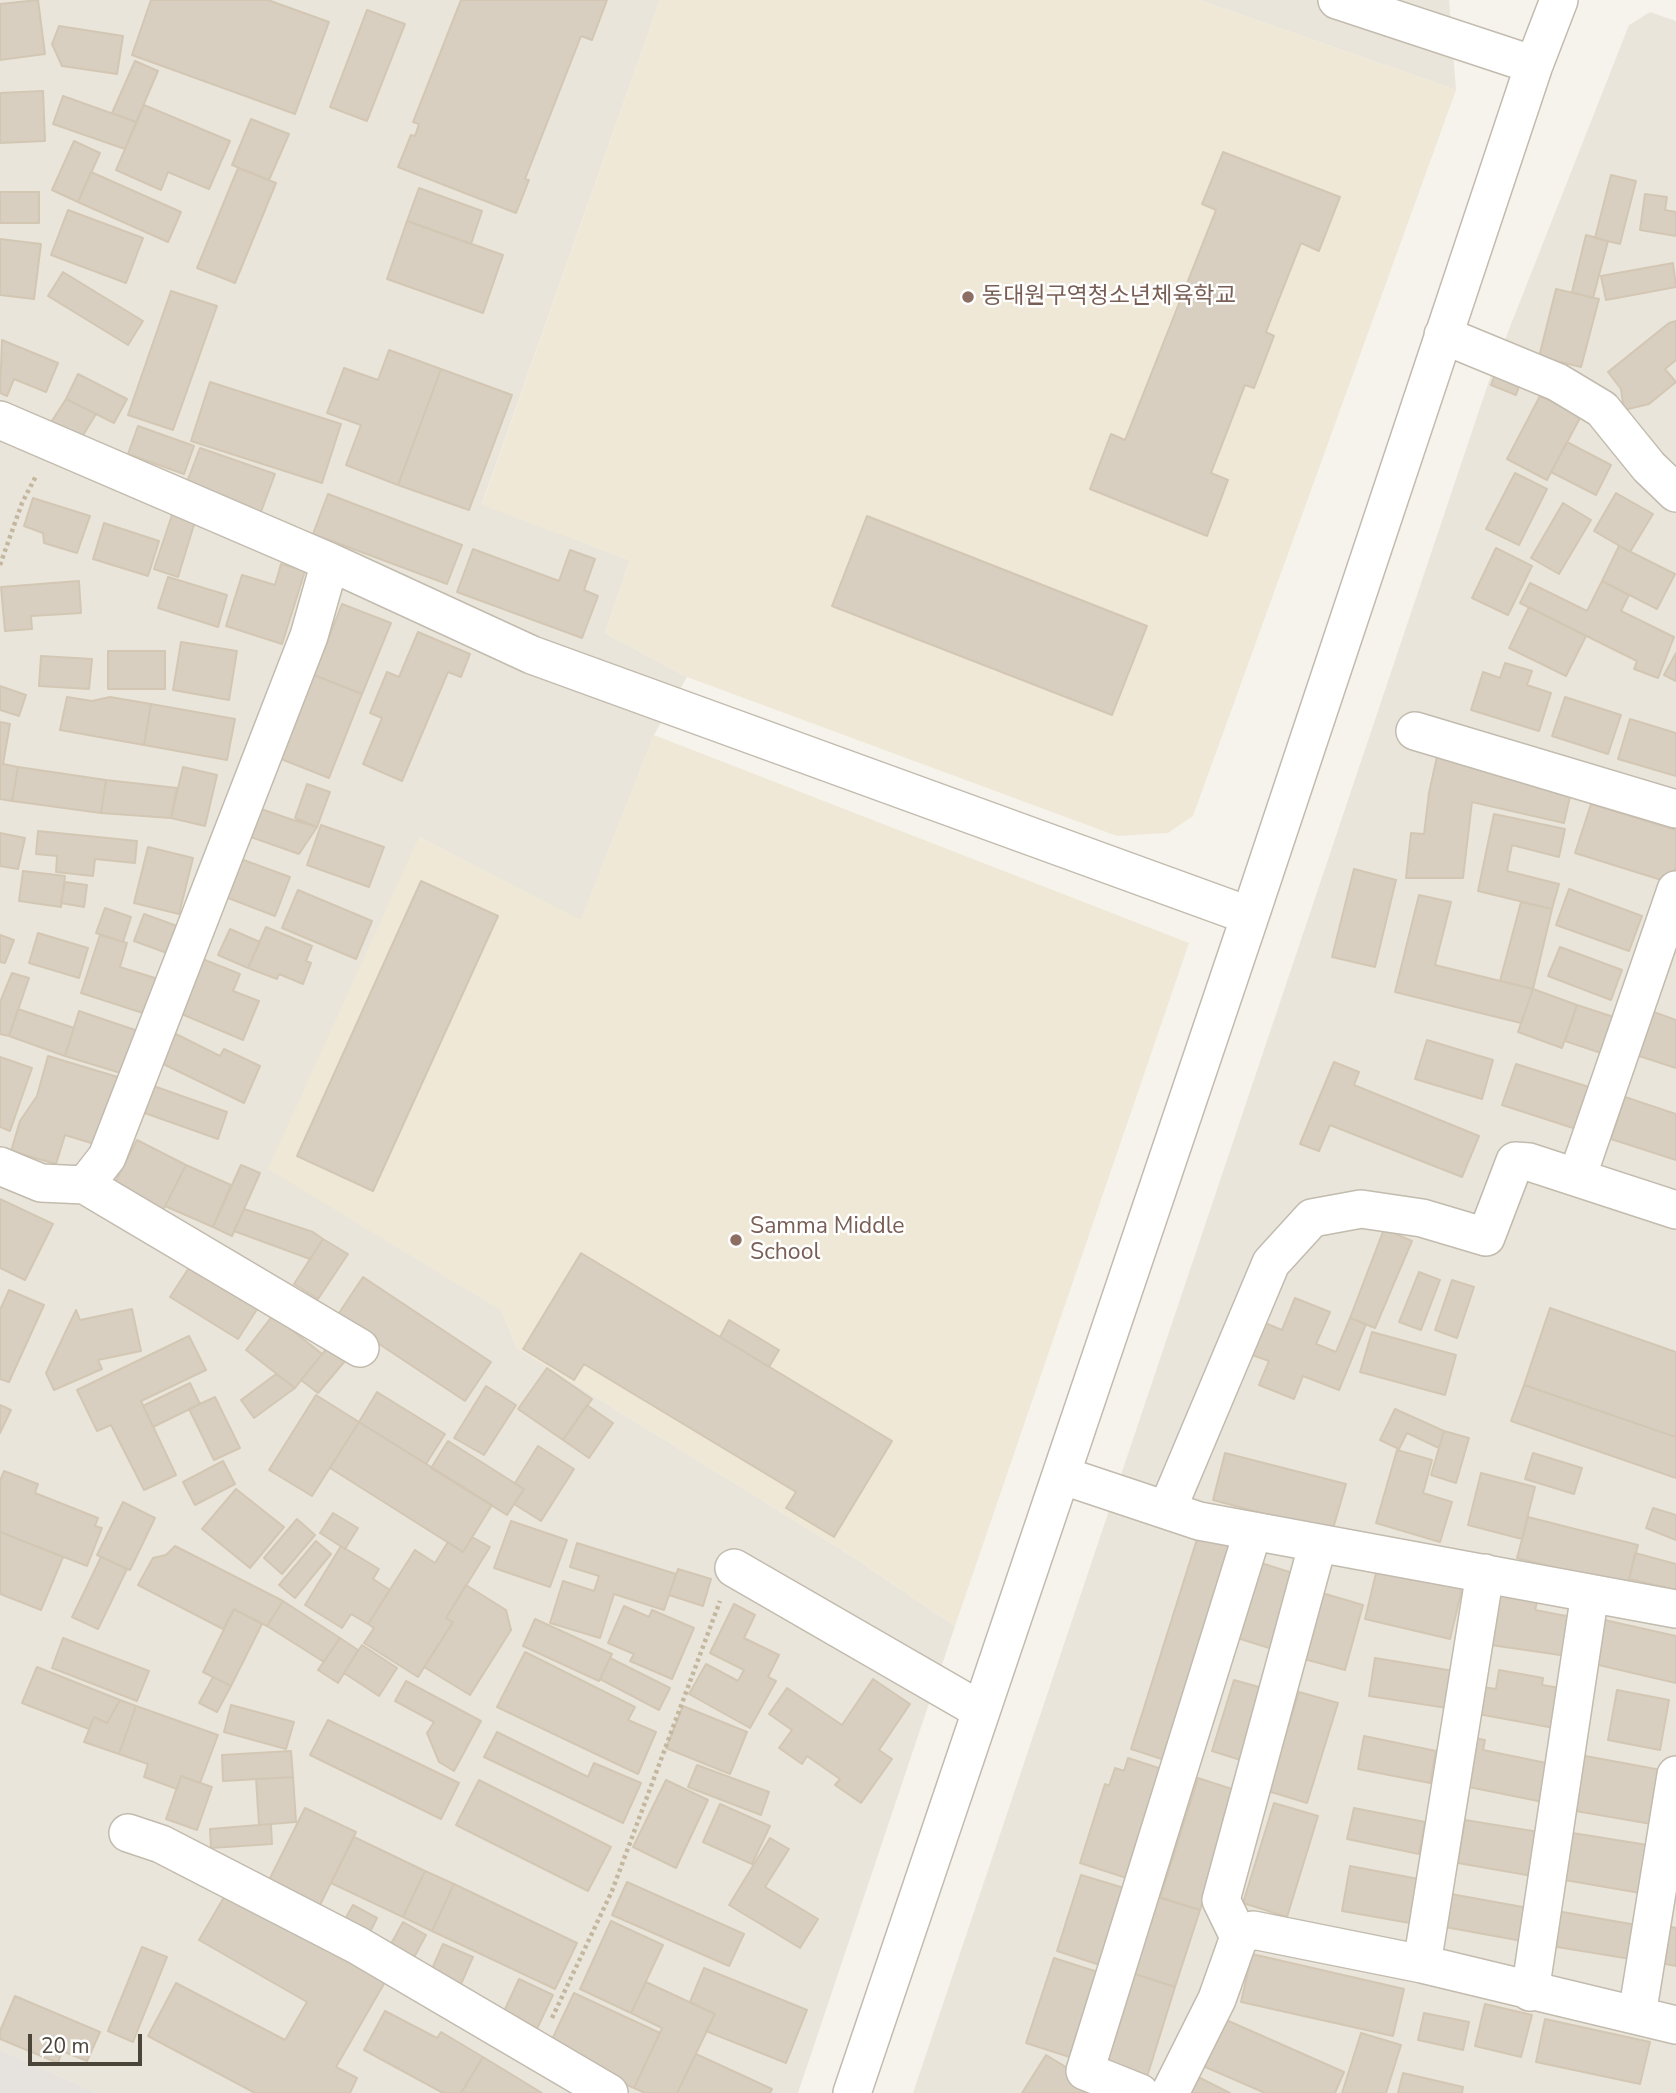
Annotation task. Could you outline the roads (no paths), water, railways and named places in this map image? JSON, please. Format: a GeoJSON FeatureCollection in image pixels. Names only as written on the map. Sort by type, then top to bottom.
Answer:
{"type":"FeatureCollection","features":[{"type":"Feature","properties":{"kind":"street"},"geometry":{"type":"LineString","coordinates":[[1337,0],[1534,65]]}},
{"type":"Feature","properties":{"kind":"street"},"geometry":{"type":"LineString","coordinates":[[852,2093],[1534,65],[1559,0]]}},
{"type":"Feature","properties":{"kind":"street"},"geometry":{"type":"LineString","coordinates":[[1443,335],[1557,382],[1602,409],[1649,467],[1676,493]]}},
{"type":"Feature","properties":{"kind":"street"},"geometry":{"type":"LineString","coordinates":[[0,420],[330,562],[532,655],[1250,916]]}},
{"type":"Feature","properties":{"kind":"street"},"geometry":{"type":"LineString","coordinates":[[85,1185],[107,1157],[309,636],[330,562]]}},
{"type":"Feature","properties":{"kind":"street"},"geometry":{"type":"LineString","coordinates":[[1415,731],[1676,809]]}},
{"type":"Feature","properties":{"kind":"street"},"geometry":{"type":"LineString","coordinates":[[1583,1160],[1676,890]]}},
{"type":"Feature","properties":{"kind":"street"},"geometry":{"type":"LineString","coordinates":[[1167,1510],[1271,1263],[1312,1219],[1361,1209],[1422,1218],[1486,1237],[1515,1161],[1528,1162],[1676,1210]]}},
{"type":"Feature","properties":{"kind":"street"},"geometry":{"type":"LineString","coordinates":[[0,1166],[41,1183],[85,1185],[360,1348]]}},
{"type":"Feature","properties":{"kind":"street"},"geometry":{"type":"LineString","coordinates":[[1061,1475],[1199,1521],[1676,1609]]}},
{"type":"Feature","properties":{"kind":"street"},"geometry":{"type":"LineString","coordinates":[[1140,2093],[1085,2071],[1253,1531]]}},
{"type":"Feature","properties":{"kind":"street"},"geometry":{"type":"LineString","coordinates":[[1239,1937],[1221,1900],[1318,1543]]}},
{"type":"Feature","properties":{"kind":"street"},"geometry":{"type":"LineString","coordinates":[[734,1568],[980,1710]]}},
{"type":"Feature","properties":{"kind":"street"},"geometry":{"type":"LineString","coordinates":[[1422,1964],[1485,1573]]}},
{"type":"Feature","properties":{"kind":"street"},"geometry":{"type":"LineString","coordinates":[[1530,1992],[1590,1593]]}},
{"type":"Feature","properties":{"kind":"street"},"geometry":{"type":"LineString","coordinates":[[1637,2015],[1676,1775]]}},
{"type":"Feature","properties":{"kind":"street"},"geometry":{"type":"LineString","coordinates":[[128,1833],[161,1844],[357,1945],[608,2093]]}},
{"type":"Feature","properties":{"kind":"street"},"geometry":{"type":"LineString","coordinates":[[1170,2093],[1217,1999],[1239,1937],[1253,1930],[1422,1964],[1676,2025]]}},
{"type":"Feature","properties":{"kind":"place","name":"동대원구역청소년체육학교"},"geometry":{"type":"Point","coordinates":[968,297]}},
{"type":"Feature","properties":{"kind":"place","name":"Samma Middle School"},"geometry":{"type":"Point","coordinates":[736,1240]}}]}
